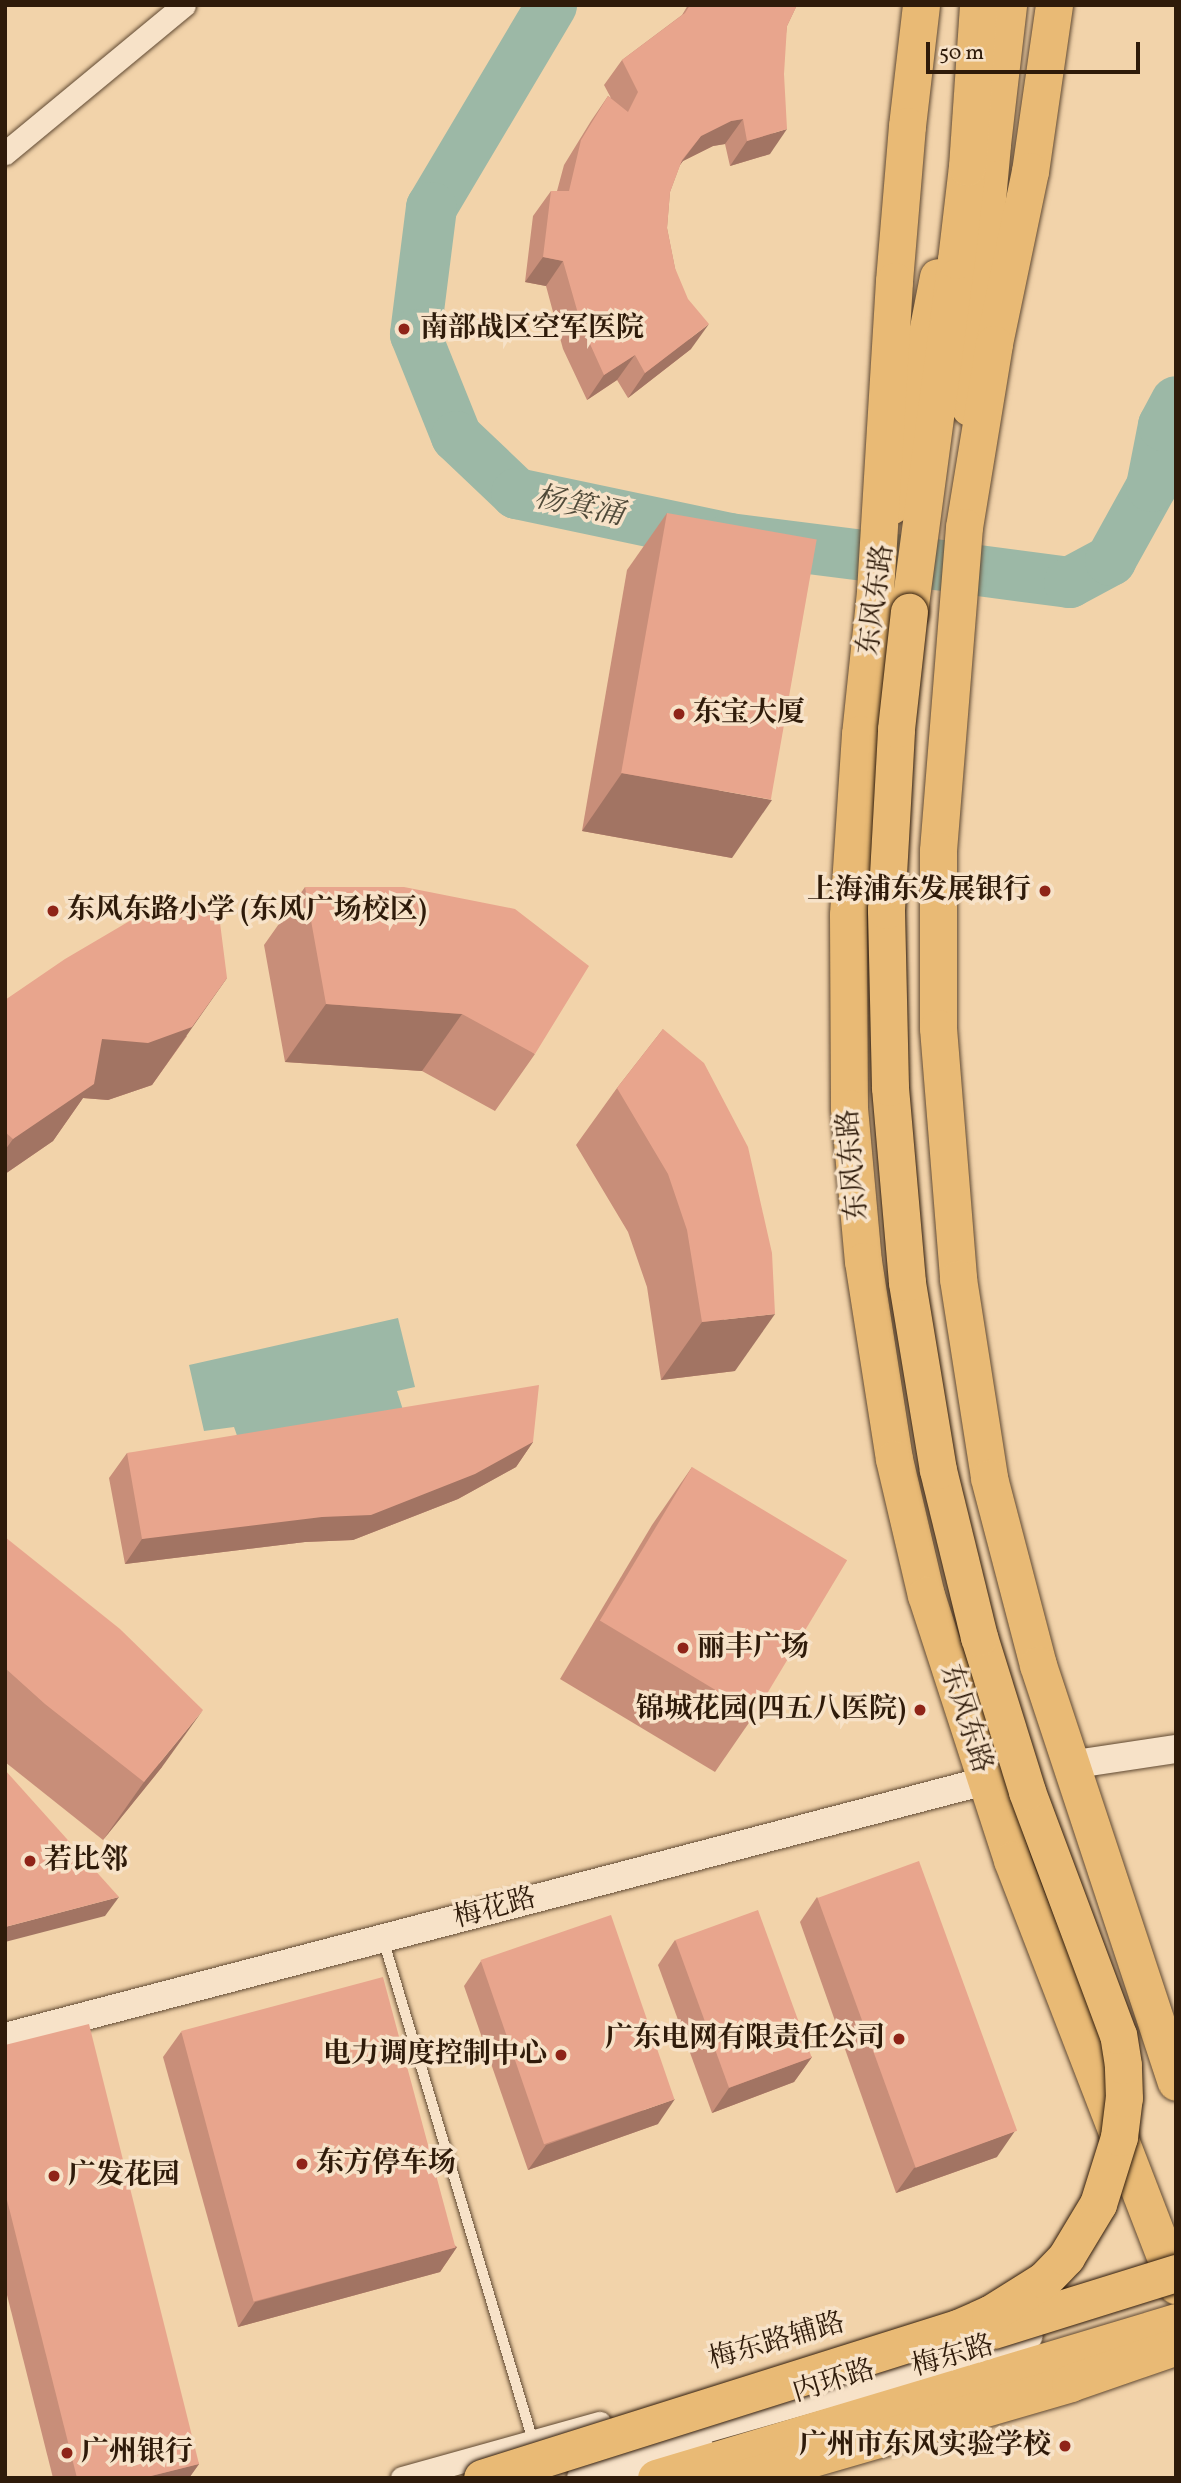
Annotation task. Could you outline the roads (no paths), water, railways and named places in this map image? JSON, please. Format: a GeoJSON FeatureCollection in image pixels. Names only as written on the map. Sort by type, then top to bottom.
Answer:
{"type":"FeatureCollection","features":[{"type":"Feature","properties":{"kind":"highway","name":"东风东路"},"geometry":{"type":"LineString","coordinates":[[921,5],[900,216],[882,536],[859,746],[848,915],[847,1058],[853,1169],[870,1315],[903,1504],[926,1595],[985,1781],[1041,1941],[1174,2277]]}},
{"type":"Feature","properties":{"kind":"highway"},"geometry":{"type":"LineString","coordinates":[[482,2478],[958,2328],[990,2314],[1044,2280],[1066,2258],[1098,2204],[1119,2137],[1124,2098],[1123,2065],[1118,2035],[1009,1736],[979,1637],[938,1470],[907,1282],[893,1138],[886,910],[896,729],[958,247],[977,5]]}},
{"type":"Feature","properties":{"kind":"highway"},"geometry":{"type":"LineString","coordinates":[[1054,5],[1030,171],[994,344],[964,527],[946,737],[937,900],[937,1028],[946,1158],[963,1315],[989,1478],[1021,1606],[1069,1765],[1176,2082]]}},
{"type":"Feature","properties":{"kind":"highway","name":"内环路"},"geometry":{"type":"LineString","coordinates":[[488,2478],[863,2374],[1055,2309],[1174,2277]]}},
{"type":"Feature","properties":{"kind":"highway","name":"内环路"},"geometry":{"type":"LineString","coordinates":[[656,2478],[1176,2322]]}},
{"type":"Feature","properties":{"kind":"highway"},"geometry":{"type":"LineString","coordinates":[[744,2478],[1070,2383],[1176,2346]]}},
{"type":"Feature","properties":{"kind":"main road","name":"东风东路"},"geometry":{"type":"LineString","coordinates":[[882,536],[942,251],[977,5]]}},
{"type":"Feature","properties":{"kind":"main road"},"geometry":{"type":"LineString","coordinates":[[964,527],[978,297],[1009,5]]}},
{"type":"Feature","properties":{"kind":"main road","name":"梅东路"},"geometry":{"type":"LineString","coordinates":[[527,2478],[1174,2277]]}},
{"type":"Feature","properties":{"kind":"main road","name":"梅东路"},"geometry":{"type":"LineString","coordinates":[[583,2478],[1176,2314]]}},
{"type":"Feature","properties":{"kind":"street"},"geometry":{"type":"LineString","coordinates":[[5,153],[184,5]]}},
{"type":"Feature","properties":{"kind":"street"},"geometry":{"type":"LineString","coordinates":[[1069,1765],[1176,1749]]}},
{"type":"Feature","properties":{"kind":"street","name":"梅花路"},"geometry":{"type":"LineString","coordinates":[[5,2037],[985,1781]]}},
{"type":"Feature","properties":{"kind":"street","name":"梅东路辅路"},"geometry":{"type":"LineString","coordinates":[[402,2478],[533,2441],[1174,2277]]}},
{"type":"Feature","properties":{"kind":"lane"},"geometry":{"type":"LineString","coordinates":[[383,1939],[533,2441]]}},
{"type":"Feature","properties":{"kind":"waterway","name":"杨箕涌"},"geometry":{"type":"LineString","coordinates":[[551,5],[431,207],[415,334],[456,436],[516,493],[729,538],[942,565]]}},
{"type":"Feature","properties":{"kind":"waterway","name":"杨箕涌"},"geometry":{"type":"LineString","coordinates":[[978,570],[1069,582],[1110,560],[1151,486],[1163,425],[1176,401]]}},
{"type":"Feature","properties":{"kind":"place","name":"南部战区空军医院"},"geometry":{"type":"Point","coordinates":[404,329]}},
{"type":"Feature","properties":{"kind":"place","name":"东宝大厦"},"geometry":{"type":"Point","coordinates":[679,714]}},
{"type":"Feature","properties":{"kind":"place","name":"上海浦东发展银行"},"geometry":{"type":"Point","coordinates":[1045,891]}},
{"type":"Feature","properties":{"kind":"place","name":"东风东路小学 (东风广场校区)"},"geometry":{"type":"Point","coordinates":[53,911]}},
{"type":"Feature","properties":{"kind":"place","name":"丽丰广场"},"geometry":{"type":"Point","coordinates":[683,1648]}},
{"type":"Feature","properties":{"kind":"place","name":"锦城花园(四五八医院)"},"geometry":{"type":"Point","coordinates":[920,1710]}},
{"type":"Feature","properties":{"kind":"place","name":"若比邻"},"geometry":{"type":"Point","coordinates":[30,1861]}},
{"type":"Feature","properties":{"kind":"place","name":"广东电网有限责任公司"},"geometry":{"type":"Point","coordinates":[899,2039]}},
{"type":"Feature","properties":{"kind":"place","name":"电力调度控制中心"},"geometry":{"type":"Point","coordinates":[561,2055]}},
{"type":"Feature","properties":{"kind":"place","name":"东方停车场"},"geometry":{"type":"Point","coordinates":[302,2164]}},
{"type":"Feature","properties":{"kind":"place","name":"广发花园"},"geometry":{"type":"Point","coordinates":[54,2176]}},
{"type":"Feature","properties":{"kind":"place","name":"广州市东风实验学校"},"geometry":{"type":"Point","coordinates":[1065,2446]}},
{"type":"Feature","properties":{"kind":"place","name":"广州银行"},"geometry":{"type":"Point","coordinates":[67,2453]}}]}
